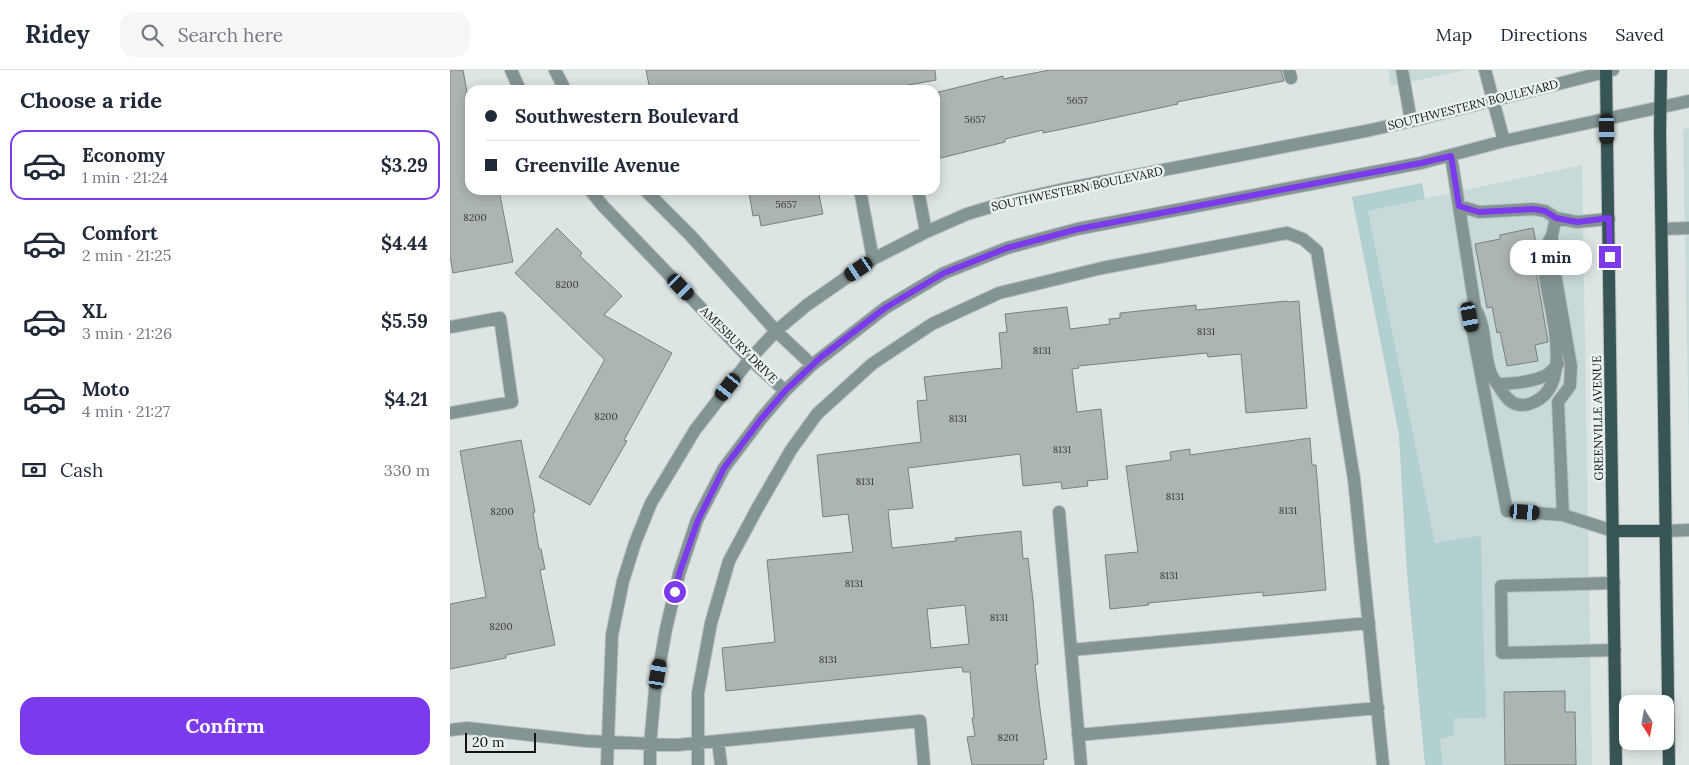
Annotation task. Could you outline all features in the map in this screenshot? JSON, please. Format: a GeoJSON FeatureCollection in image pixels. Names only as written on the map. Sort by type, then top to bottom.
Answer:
{"type":"FeatureCollection","features":[{"type":"Feature","properties":{"kind":"main road","name":"GREENVILLE AVENUE"},"geometry":{"type":"LineString","coordinates":[[1608,70],[1607,118],[1616,765]]}},
{"type":"Feature","properties":{"kind":"main road"},"geometry":{"type":"LineString","coordinates":[[1661,70],[1669,765]]}},
{"type":"Feature","properties":{"kind":"main road"},"geometry":{"type":"LineString","coordinates":[[1613,531],[1666,531]]}},
{"type":"Feature","properties":{"kind":"street"},"geometry":{"type":"LineString","coordinates":[[511,70],[518,85]]}},
{"type":"Feature","properties":{"kind":"street"},"geometry":{"type":"LineString","coordinates":[[554,70],[562,85]]}},
{"type":"Feature","properties":{"kind":"street"},"geometry":{"type":"LineString","coordinates":[[1402,70],[1411,122]]}},
{"type":"Feature","properties":{"kind":"street"},"geometry":{"type":"LineString","coordinates":[[1485,70],[1504,141]]}},
{"type":"Feature","properties":{"kind":"street","name":"SOUTHWESTERN BOULEVARD"},"geometry":{"type":"LineString","coordinates":[[607,765],[612,635],[623,581],[635,543],[651,503],[695,430],[750,359],[776,331],[807,305],[873,259],[967,214],[1007,202],[1064,189],[1411,122],[1608,70]]}},
{"type":"Feature","properties":{"kind":"street"},"geometry":{"type":"LineString","coordinates":[[650,765],[655,690],[666,629],[679,574],[698,520],[724,468],[785,391],[812,365],[885,308],[944,273],[1007,248],[1078,229],[1421,163],[1504,141],[1689,101]]}},
{"type":"Feature","properties":{"kind":"street"},"geometry":{"type":"LineString","coordinates":[[1451,156],[1475,308],[1481,317],[1492,376],[1504,394],[1514,404],[1520,406],[1531,404],[1548,391],[1555,379],[1558,364],[1557,347],[1542,258],[1552,235],[1556,218]]}},
{"type":"Feature","properties":{"kind":"street","name":"AMESBURY DRIVE"},"geometry":{"type":"LineString","coordinates":[[594,195],[750,359],[785,391]]}},
{"type":"Feature","properties":{"kind":"street"},"geometry":{"type":"LineString","coordinates":[[650,195],[691,236],[776,331],[812,365]]}},
{"type":"Feature","properties":{"kind":"street"},"geometry":{"type":"LineString","coordinates":[[861,195],[873,259]]}},
{"type":"Feature","properties":{"kind":"street"},"geometry":{"type":"LineString","coordinates":[[919,195],[926,232]]}},
{"type":"Feature","properties":{"kind":"street"},"geometry":{"type":"LineString","coordinates":[[1459,206],[1479,212],[1533,209],[1545,211],[1556,218],[1577,222],[1609,218]]}},
{"type":"Feature","properties":{"kind":"street"},"geometry":{"type":"LineString","coordinates":[[1662,229],[1689,228]]}},
{"type":"Feature","properties":{"kind":"street"},"geometry":{"type":"LineString","coordinates":[[698,765],[698,693],[710,622],[729,561],[796,443],[817,414],[872,364],[932,324],[999,293],[1102,268],[1287,233],[1303,239],[1317,251],[1354,479],[1383,765]]}},
{"type":"Feature","properties":{"kind":"street"},"geometry":{"type":"LineString","coordinates":[[1552,235],[1552,256],[1571,366],[1570,386],[1558,402],[1563,515]]}},
{"type":"Feature","properties":{"kind":"street"},"geometry":{"type":"LineString","coordinates":[[1475,308],[1470,317],[1507,511],[1563,515],[1613,531]]}},
{"type":"Feature","properties":{"kind":"street"},"geometry":{"type":"LineString","coordinates":[[450,327],[500,318],[512,402],[450,413]]}},
{"type":"Feature","properties":{"kind":"street"},"geometry":{"type":"LineString","coordinates":[[1498,384],[1510,384],[1542,378],[1558,364]]}},
{"type":"Feature","properties":{"kind":"street"},"geometry":{"type":"LineString","coordinates":[[1059,512],[1081,765]]}},
{"type":"Feature","properties":{"kind":"street"},"geometry":{"type":"LineString","coordinates":[[1666,531],[1689,530]]}},
{"type":"Feature","properties":{"kind":"street"},"geometry":{"type":"LineString","coordinates":[[1614,583],[1501,586],[1502,653],[1615,650]]}},
{"type":"Feature","properties":{"kind":"street"},"geometry":{"type":"LineString","coordinates":[[1071,650],[1369,623]]}},
{"type":"Feature","properties":{"kind":"street"},"geometry":{"type":"LineString","coordinates":[[1078,735],[1378,708]]}},
{"type":"Feature","properties":{"kind":"street"},"geometry":{"type":"LineString","coordinates":[[450,730],[467,728],[586,741],[677,745],[920,721],[924,765]]}},
{"type":"Feature","properties":{"kind":"street"},"geometry":{"type":"LineString","coordinates":[[718,741],[721,765]]}},
{"type":"Feature","properties":{"kind":"shaded area"},"geometry":{"type":"Polygon","coordinates":[[[1388,70],[1465,70],[1391,86],[1388,70]]]}},
{"type":"Feature","properties":{"kind":"shaded area"},"geometry":{"type":"Polygon","coordinates":[[[1689,128],[1689,447],[1683,129],[1689,128]]]}},
{"type":"Feature","properties":{"kind":"shaded area"},"geometry":{"type":"Polygon","coordinates":[[[1582,165],[1592,765],[1443,765],[1440,738],[1453,719],[1486,718],[1481,535],[1435,543],[1368,211],[1582,165]]]}},
{"type":"Feature","properties":{"kind":"shaded area"},"geometry":{"type":"Polygon","coordinates":[[[1422,183],[1425,199],[1368,211],[1435,543],[1481,535],[1486,718],[1453,719],[1454,735],[1440,739],[1443,765],[1425,765],[1407,573],[1399,435],[1352,197],[1422,183]]]}},
{"type":"Feature","properties":{"kind":"building"},"geometry":{"type":"Polygon","coordinates":[[[450,70],[463,70],[466,85],[465,195],[500,195],[513,262],[453,273],[450,256],[450,70]]]}},
{"type":"Feature","properties":{"kind":"building"},"geometry":{"type":"Polygon","coordinates":[[[646,70],[935,70],[936,80],[908,85],[649,85],[646,70]]]}},
{"type":"Feature","properties":{"kind":"building"},"geometry":{"type":"Polygon","coordinates":[[[1050,70],[1281,70],[1284,81],[1177,102],[1178,104],[1043,133],[1043,130],[1005,139],[1005,142],[941,158],[940,92],[1003,76],[1003,79],[1050,70]]]}},
{"type":"Feature","properties":{"kind":"building"},"geometry":{"type":"Polygon","coordinates":[[[749,195],[819,195],[823,214],[761,226],[759,215],[753,216],[749,195]]]}},
{"type":"Feature","properties":{"kind":"building"},"geometry":{"type":"Polygon","coordinates":[[[557,228],[582,253],[580,256],[622,296],[604,315],[672,353],[624,440],[627,441],[590,505],[539,477],[604,361],[515,273],[557,228]]]}},
{"type":"Feature","properties":{"kind":"building"},"geometry":{"type":"Polygon","coordinates":[[[1533,228],[1537,248],[1535,257],[1537,277],[1548,342],[1535,345],[1538,361],[1507,366],[1500,332],[1497,333],[1492,307],[1487,308],[1475,244],[1500,239],[1500,235],[1533,228]]]}},
{"type":"Feature","properties":{"kind":"building"},"geometry":{"type":"Polygon","coordinates":[[[1299,301],[1307,408],[1246,413],[1241,354],[1208,357],[1207,353],[1078,366],[1079,368],[1072,369],[1077,412],[1101,409],[1108,479],[1087,481],[1088,486],[1062,489],[1061,482],[1023,486],[1020,454],[908,468],[913,508],[888,510],[892,548],[956,541],[955,538],[1021,531],[1023,559],[1028,558],[1033,600],[1038,664],[1035,665],[1047,759],[1043,760],[1044,765],[972,765],[967,737],[975,736],[972,718],[974,718],[970,672],[963,672],[962,667],[726,691],[722,648],[775,642],[767,560],[853,552],[848,514],[823,517],[817,455],[921,442],[917,401],[927,400],[924,377],[1002,368],[999,333],[1007,332],[1005,314],[1067,307],[1070,329],[1110,324],[1109,319],[1120,318],[1120,313],[1196,305],[1196,310],[1299,301]],[[965,605],[927,609],[931,648],[969,644],[965,605]]]}},
{"type":"Feature","properties":{"kind":"building"},"geometry":{"type":"Polygon","coordinates":[[[1310,438],[1312,465],[1316,465],[1326,590],[1263,596],[1263,592],[1148,603],[1149,605],[1110,609],[1105,555],[1138,552],[1126,466],[1171,460],[1170,452],[1190,449],[1190,455],[1310,438]]]}},
{"type":"Feature","properties":{"kind":"building"},"geometry":{"type":"Polygon","coordinates":[[[521,440],[535,512],[533,513],[539,549],[541,549],[545,569],[540,570],[555,645],[506,655],[506,658],[450,669],[450,604],[486,597],[460,451],[521,440]]]}},
{"type":"Feature","properties":{"kind":"building"},"geometry":{"type":"Polygon","coordinates":[[[1565,691],[1565,712],[1575,712],[1576,765],[1505,765],[1504,692],[1565,691]]]}},
{"type":"Feature","properties":{"kind":"route"},"geometry":{"type":"LineString","coordinates":[[675,592],[679,574],[698,520],[724,468],[785,391],[830,350],[885,308],[944,273],[1007,248],[1078,229],[1451,156],[1459,206],[1479,212],[1533,209],[1545,211],[1556,218],[1577,222],[1609,218],[1610,257]]}}]}
